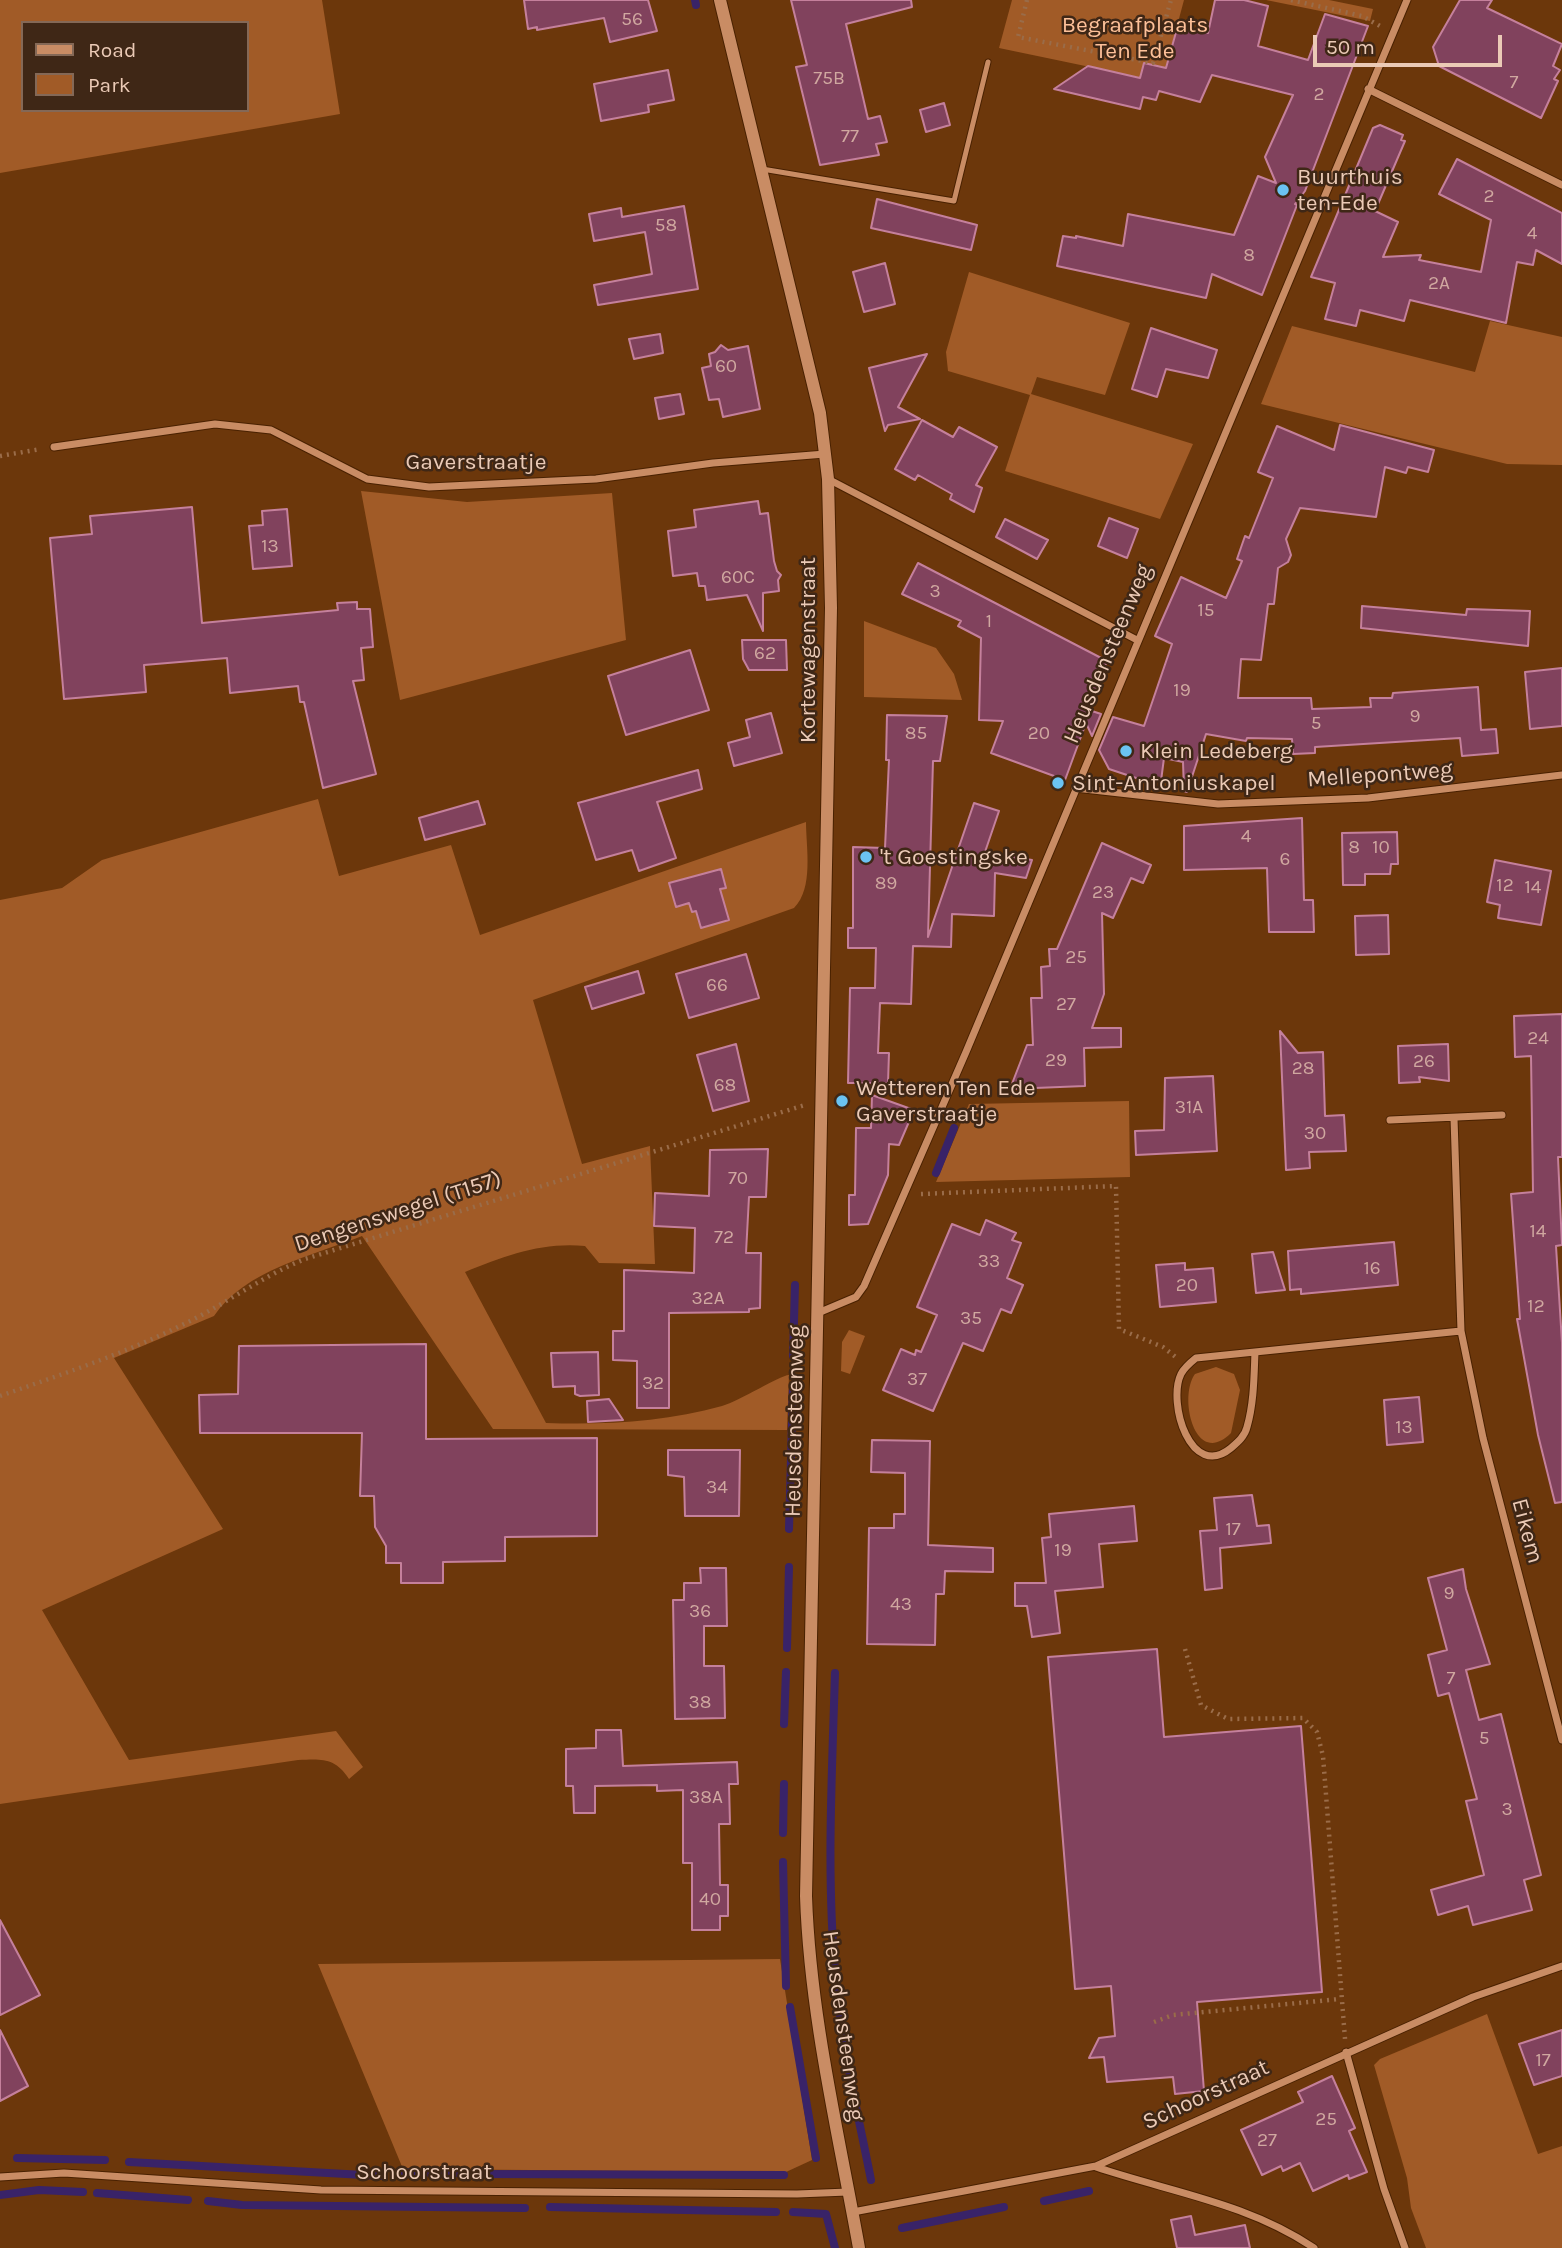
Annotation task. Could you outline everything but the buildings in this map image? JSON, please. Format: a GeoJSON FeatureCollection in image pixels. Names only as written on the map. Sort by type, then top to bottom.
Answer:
{"type":"FeatureCollection","features":[{"type":"Feature","properties":{"kind":"street","name":"Kortewagenstraat"},"geometry":{"type":"LineString","coordinates":[[720,0],[820,413],[827,454],[831,608],[818,1313]]}},
{"type":"Feature","properties":{"kind":"street","name":"Heusdensteenweg"},"geometry":{"type":"LineString","coordinates":[[859,2248],[808,1962],[806,1909],[818,1313],[856,1297],[864,1286],[1406,0]]}},
{"type":"Feature","properties":{"kind":"street"},"geometry":{"type":"LineString","coordinates":[[1368,89],[1562,185]]}},
{"type":"Feature","properties":{"kind":"street","name":"Gaverstraatje"},"geometry":{"type":"LineString","coordinates":[[54,447],[215,424],[271,430],[368,479],[429,486],[596,479],[713,463],[827,454]]}},
{"type":"Feature","properties":{"kind":"street"},"geometry":{"type":"LineString","coordinates":[[828,479],[1137,640]]}},
{"type":"Feature","properties":{"kind":"street","name":"Mellepontweg"},"geometry":{"type":"LineString","coordinates":[[1075,788],[1218,804],[1368,798],[1562,775]]}},
{"type":"Feature","properties":{"kind":"street"},"geometry":{"type":"LineString","coordinates":[[1390,1120],[1502,1115]]}},
{"type":"Feature","properties":{"kind":"street","name":"Eikem"},"geometry":{"type":"LineString","coordinates":[[1454,1118],[1461,1331],[1483,1438],[1562,1740]]}},
{"type":"Feature","properties":{"kind":"street"},"geometry":{"type":"LineString","coordinates":[[1255,1352],[1247,1428],[1241,1440],[1228,1451],[1217,1454],[1199,1450],[1189,1443],[1180,1425],[1178,1392],[1181,1374],[1196,1358],[1461,1331]]}},
{"type":"Feature","properties":{"kind":"street","name":"Schoorstraat"},"geometry":{"type":"LineString","coordinates":[[853,2211],[1096,2166],[1473,1997],[1562,1966]]}},
{"type":"Feature","properties":{"kind":"street"},"geometry":{"type":"LineString","coordinates":[[1346,2052],[1384,2189],[1405,2248]]}},
{"type":"Feature","properties":{"kind":"street"},"geometry":{"type":"LineString","coordinates":[[1096,2166],[1179,2189],[1258,2217],[1314,2248]]}},
{"type":"Feature","properties":{"kind":"street","name":"Schoorstraat"},"geometry":{"type":"LineString","coordinates":[[0,2176],[64,2173],[321,2190],[797,2194],[848,2192]]}},
{"type":"Feature","properties":{"kind":"lane"},"geometry":{"type":"LineString","coordinates":[[762,169],[954,201],[988,62]]}},
{"type":"Feature","properties":{"kind":"path"},"geometry":{"type":"LineString","coordinates":[[1027,0],[1018,37],[1153,63],[1171,0]]}},
{"type":"Feature","properties":{"kind":"path"},"geometry":{"type":"LineString","coordinates":[[1291,0],[1362,16],[1392,33]]}},
{"type":"Feature","properties":{"kind":"path"},"geometry":{"type":"LineString","coordinates":[[0,456],[54,447]]}},
{"type":"Feature","properties":{"kind":"path","name":"Dengenswegel (T157)"},"geometry":{"type":"LineString","coordinates":[[0,1396],[137,1346],[187,1323],[259,1280],[305,1259],[823,1100]]}},
{"type":"Feature","properties":{"kind":"path"},"geometry":{"type":"LineString","coordinates":[[903,1195],[1116,1186],[1119,1329],[1163,1347],[1188,1366]]}},
{"type":"Feature","properties":{"kind":"path"},"geometry":{"type":"LineString","coordinates":[[1185,1649],[1201,1705],[1228,1720],[1303,1718],[1318,1732],[1323,1756],[1346,2052]]}},
{"type":"Feature","properties":{"kind":"path"},"geometry":{"type":"LineString","coordinates":[[1154,2022],[1173,2015],[1340,1999]]}},
{"type":"Feature","properties":{"kind":"green space"},"geometry":{"type":"Polygon","coordinates":[[[0,0],[322,0],[340,114],[0,173],[0,0]]]}},
{"type":"Feature","properties":{"kind":"green space","name":"Begraafplaats Ten Ede"},"geometry":{"type":"Polygon","coordinates":[[[1012,0],[1184,0],[1162,82],[999,48],[1012,0]]]}},
{"type":"Feature","properties":{"kind":"green space","name":"Begraafplaats Ten Ede"},"geometry":{"type":"Polygon","coordinates":[[[1266,0],[1329,0],[1373,9],[1370,21],[1266,0]]]}},
{"type":"Feature","properties":{"kind":"green space"},"geometry":{"type":"Polygon","coordinates":[[[969,272],[1130,323],[1105,395],[1037,377],[1031,394],[1193,444],[1160,519],[1005,471],[1030,395],[948,371],[946,352],[969,272]]]}},
{"type":"Feature","properties":{"kind":"green space"},"geometry":{"type":"Polygon","coordinates":[[[1490,321],[1562,337],[1562,465],[1507,464],[1261,404],[1292,326],[1475,372],[1490,321]]]}},
{"type":"Feature","properties":{"kind":"green space"},"geometry":{"type":"Polygon","coordinates":[[[361,491],[467,502],[612,493],[626,640],[400,700],[361,491]]]}},
{"type":"Feature","properties":{"kind":"green space"},"geometry":{"type":"Polygon","coordinates":[[[864,621],[936,648],[954,674],[962,700],[864,697],[864,621]]]}},
{"type":"Feature","properties":{"kind":"green space"},"geometry":{"type":"Polygon","coordinates":[[[318,799],[339,876],[451,845],[480,935],[806,822],[807,879],[800,900],[794,908],[533,1000],[582,1164],[650,1146],[655,1264],[599,1263],[585,1246],[569,1245],[538,1248],[465,1272],[546,1423],[635,1421],[679,1416],[722,1406],[789,1375],[787,1430],[493,1429],[362,1236],[281,1266],[243,1287],[227,1300],[214,1316],[114,1358],[223,1529],[42,1610],[129,1760],[336,1731],[363,1767],[349,1779],[333,1763],[298,1760],[0,1804],[0,900],[62,888],[102,860],[318,799]]]}},
{"type":"Feature","properties":{"kind":"green space"},"geometry":{"type":"Polygon","coordinates":[[[1129,1101],[1130,1177],[936,1182],[969,1104],[1129,1101]]]}},
{"type":"Feature","properties":{"kind":"green space"},"geometry":{"type":"Polygon","coordinates":[[[849,1330],[865,1336],[850,1374],[841,1371],[842,1342],[849,1330]]]}},
{"type":"Feature","properties":{"kind":"green space"},"geometry":{"type":"Polygon","coordinates":[[[1216,1367],[1234,1374],[1240,1390],[1231,1433],[1218,1442],[1208,1442],[1199,1436],[1193,1426],[1188,1398],[1195,1374],[1216,1367]]]}},
{"type":"Feature","properties":{"kind":"green space"},"geometry":{"type":"Polygon","coordinates":[[[780,1959],[812,2160],[786,2172],[403,2169],[318,1964],[780,1959]]]}},
{"type":"Feature","properties":{"kind":"green space"},"geometry":{"type":"Polygon","coordinates":[[[1487,2014],[1538,2154],[1562,2146],[1562,2248],[1426,2248],[1411,2208],[1407,2178],[1374,2065],[1380,2059],[1487,2014]]]}},
{"type":"Feature","properties":{"kind":"waterway"},"geometry":{"type":"LineString","coordinates":[[695,0],[696,5]]}},
{"type":"Feature","properties":{"kind":"waterway"},"geometry":{"type":"LineString","coordinates":[[936,1173],[954,1128]]}},
{"type":"Feature","properties":{"kind":"waterway"},"geometry":{"type":"LineString","coordinates":[[793,1356],[795,1285]]}},
{"type":"Feature","properties":{"kind":"waterway"},"geometry":{"type":"LineString","coordinates":[[789,1529],[793,1387]]}},
{"type":"Feature","properties":{"kind":"waterway"},"geometry":{"type":"LineString","coordinates":[[787,1648],[789,1567]]}},
{"type":"Feature","properties":{"kind":"waterway"},"geometry":{"type":"LineString","coordinates":[[784,1724],[786,1672]]}},
{"type":"Feature","properties":{"kind":"waterway"},"geometry":{"type":"LineString","coordinates":[[835,1673],[831,1827],[833,1943],[842,2031],[871,2180]]}},
{"type":"Feature","properties":{"kind":"waterway"},"geometry":{"type":"LineString","coordinates":[[783,1833],[784,1784]]}},
{"type":"Feature","properties":{"kind":"waterway"},"geometry":{"type":"LineString","coordinates":[[783,1862],[786,1986]]}},
{"type":"Feature","properties":{"kind":"waterway"},"geometry":{"type":"LineString","coordinates":[[790,2007],[816,2158]]}},
{"type":"Feature","properties":{"kind":"waterway"},"geometry":{"type":"LineString","coordinates":[[17,2158],[105,2160]]}},
{"type":"Feature","properties":{"kind":"waterway"},"geometry":{"type":"LineString","coordinates":[[129,2162],[382,2176]]}},
{"type":"Feature","properties":{"kind":"waterway"},"geometry":{"type":"LineString","coordinates":[[404,2172],[457,2173]]}},
{"type":"Feature","properties":{"kind":"waterway"},"geometry":{"type":"LineString","coordinates":[[469,2174],[784,2175]]}},
{"type":"Feature","properties":{"kind":"waterway"},"geometry":{"type":"LineString","coordinates":[[0,2195],[39,2190],[83,2192]]}},
{"type":"Feature","properties":{"kind":"waterway"},"geometry":{"type":"LineString","coordinates":[[1044,2201],[1089,2191]]}},
{"type":"Feature","properties":{"kind":"waterway"},"geometry":{"type":"LineString","coordinates":[[97,2193],[188,2200]]}},
{"type":"Feature","properties":{"kind":"waterway"},"geometry":{"type":"LineString","coordinates":[[208,2201],[242,2205],[525,2208]]}},
{"type":"Feature","properties":{"kind":"waterway"},"geometry":{"type":"LineString","coordinates":[[550,2207],[776,2212]]}},
{"type":"Feature","properties":{"kind":"waterway"},"geometry":{"type":"LineString","coordinates":[[902,2228],[1004,2207]]}},
{"type":"Feature","properties":{"kind":"waterway"},"geometry":{"type":"LineString","coordinates":[[793,2212],[826,2214],[835,2248]]}},
{"type":"Feature","properties":{"kind":"place","name":"Buurthuis ten-Ede"},"geometry":{"type":"Point","coordinates":[1283,190]}},
{"type":"Feature","properties":{"kind":"place","name":"Klein Ledeberg"},"geometry":{"type":"Point","coordinates":[1126,751]}},
{"type":"Feature","properties":{"kind":"place","name":"Sint-Antoniuskapel"},"geometry":{"type":"Point","coordinates":[1058,783]}},
{"type":"Feature","properties":{"kind":"place","name":"'t Goestingske"},"geometry":{"type":"Point","coordinates":[866,857]}},
{"type":"Feature","properties":{"kind":"place","name":"Wetteren Ten Ede Gaverstraatje"},"geometry":{"type":"Point","coordinates":[842,1101]}}]}
